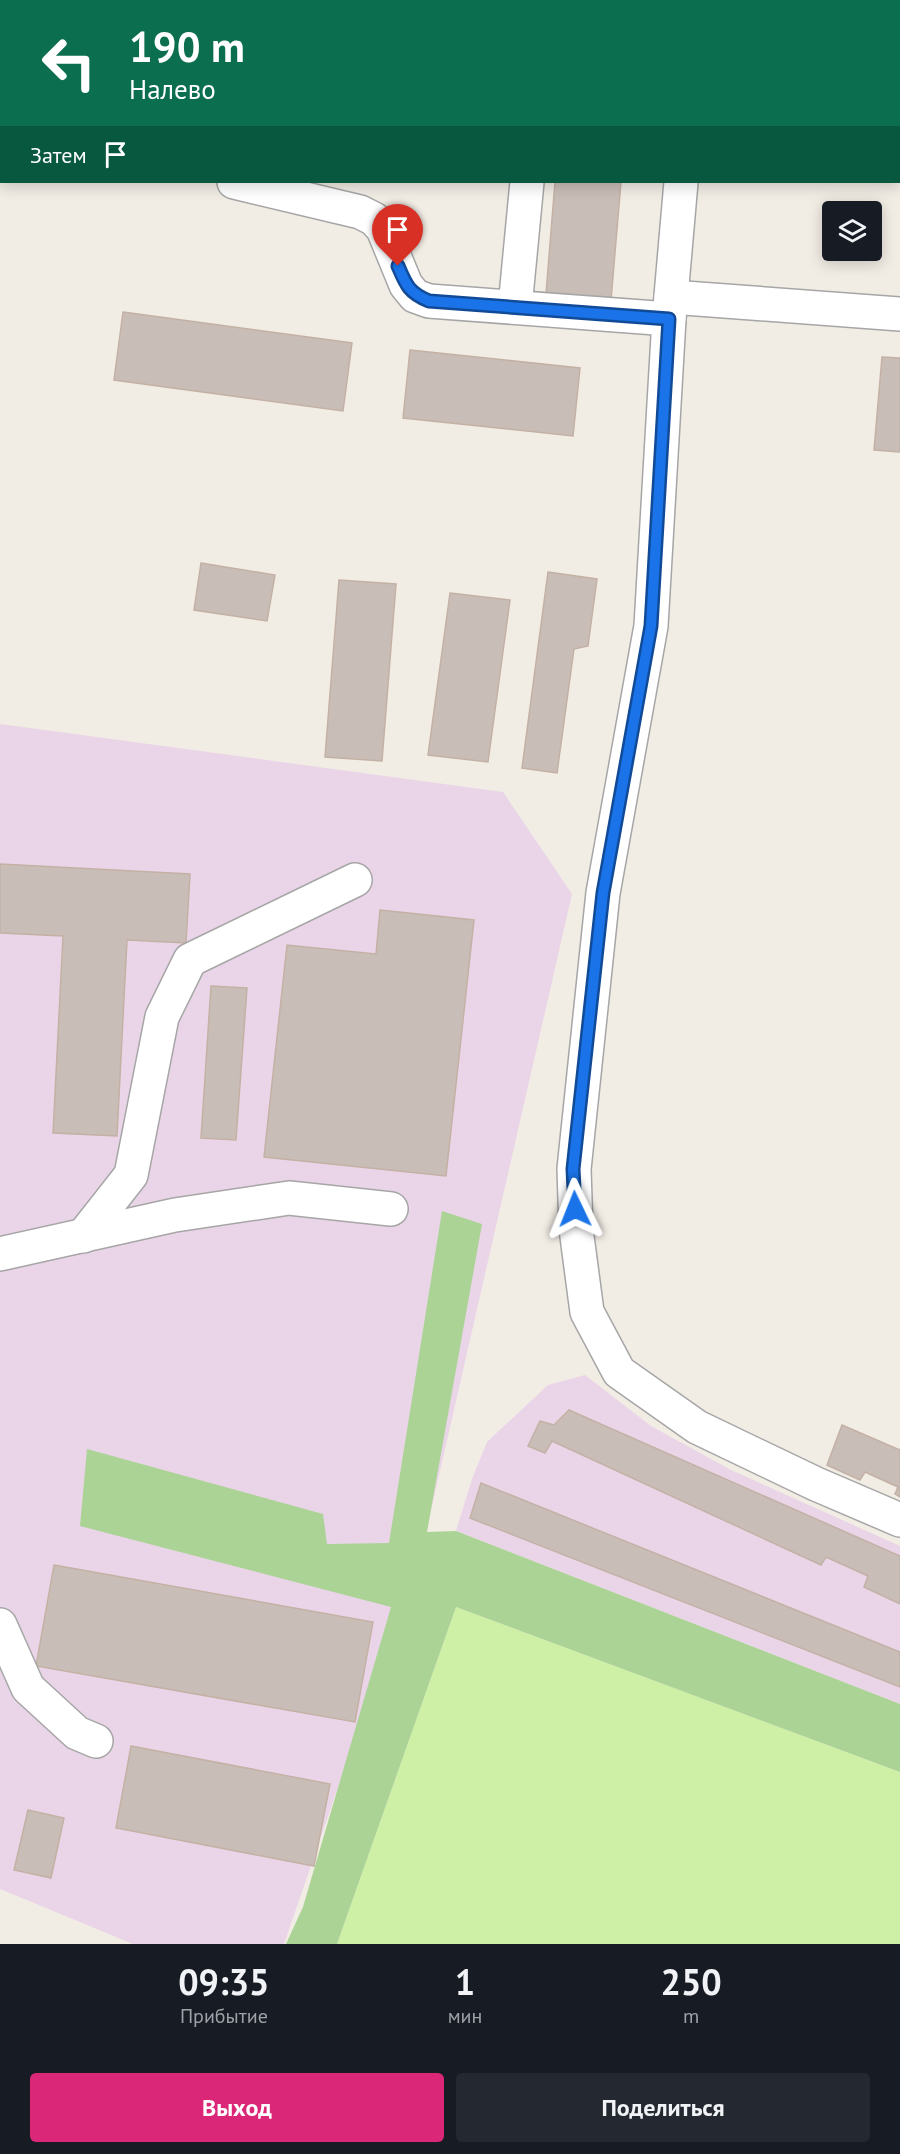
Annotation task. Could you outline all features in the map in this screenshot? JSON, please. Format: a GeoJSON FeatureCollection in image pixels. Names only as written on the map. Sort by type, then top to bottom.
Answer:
{"type":"FeatureCollection","features":[{"type":"Feature","properties":{"kind":"street"},"geometry":{"type":"LineString","coordinates":[[238,183],[360,212],[375,219],[383,229],[406,285],[415,296],[429,301],[515,307],[670,308],[900,314]]}},
{"type":"Feature","properties":{"kind":"street"},"geometry":{"type":"LineString","coordinates":[[515,307],[527,183]]}},
{"type":"Feature","properties":{"kind":"street"},"geometry":{"type":"LineString","coordinates":[[681,183],[670,308],[651,626],[603,893],[573,1169],[576,1229],[587,1312],[619,1372],[697,1427],[816,1484],[900,1520]]}},
{"type":"Feature","properties":{"kind":"street"},"geometry":{"type":"LineString","coordinates":[[83,1236],[131,1175],[162,1017],[190,960],[355,880]]}},
{"type":"Feature","properties":{"kind":"street"},"geometry":{"type":"LineString","coordinates":[[0,1254],[175,1215],[289,1198],[391,1209]]}},
{"type":"Feature","properties":{"kind":"street"},"geometry":{"type":"LineString","coordinates":[[0,1625],[28,1688],[77,1732],[96,1741]]}},
{"type":"Feature","properties":{"kind":"shaded area"},"geometry":{"type":"Polygon","coordinates":[[[0,724],[503,792],[572,894],[426,1532],[284,1944],[133,1944],[0,1889],[0,724]]]}},
{"type":"Feature","properties":{"kind":"shaded area"},"geometry":{"type":"Polygon","coordinates":[[[585,1375],[651,1426],[731,1470],[900,1546],[900,1704],[456,1531],[472,1479],[487,1442],[548,1385],[585,1375]]]}},
{"type":"Feature","properties":{"kind":"green space"},"geometry":{"type":"Polygon","coordinates":[[[442,1211],[482,1224],[427,1532],[456,1531],[900,1704],[900,1772],[456,1607],[337,1944],[286,1944],[303,1907],[391,1607],[80,1526],[87,1449],[323,1514],[327,1544],[389,1543],[442,1211]]]}},
{"type":"Feature","properties":{"kind":"green space"},"geometry":{"type":"Polygon","coordinates":[[[456,1607],[900,1772],[900,1944],[337,1944],[456,1607]]]}},
{"type":"Feature","properties":{"kind":"building"},"geometry":{"type":"Polygon","coordinates":[[[555,183],[621,183],[611,300],[546,294],[555,183]]]}},
{"type":"Feature","properties":{"kind":"building"},"geometry":{"type":"Polygon","coordinates":[[[123,312],[352,343],[343,411],[114,380],[123,312]]]}},
{"type":"Feature","properties":{"kind":"building"},"geometry":{"type":"Polygon","coordinates":[[[410,350],[580,368],[573,436],[403,418],[410,350]]]}},
{"type":"Feature","properties":{"kind":"building"},"geometry":{"type":"Polygon","coordinates":[[[882,357],[900,358],[900,452],[874,450],[882,357]]]}},
{"type":"Feature","properties":{"kind":"building"},"geometry":{"type":"Polygon","coordinates":[[[201,563],[275,575],[267,621],[194,610],[201,563]]]}},
{"type":"Feature","properties":{"kind":"building"},"geometry":{"type":"Polygon","coordinates":[[[548,572],[597,579],[588,646],[574,649],[557,773],[522,768],[548,572]]]}},
{"type":"Feature","properties":{"kind":"building"},"geometry":{"type":"Polygon","coordinates":[[[339,580],[396,584],[382,761],[325,757],[339,580]]]}},
{"type":"Feature","properties":{"kind":"building"},"geometry":{"type":"Polygon","coordinates":[[[450,593],[510,600],[488,762],[428,755],[450,593]]]}},
{"type":"Feature","properties":{"kind":"building"},"geometry":{"type":"Polygon","coordinates":[[[0,864],[190,874],[186,943],[127,940],[117,1136],[53,1133],[63,936],[0,933],[0,864]]]}},
{"type":"Feature","properties":{"kind":"building"},"geometry":{"type":"Polygon","coordinates":[[[380,910],[474,920],[446,1176],[264,1157],[287,945],[376,954],[380,910]]]}},
{"type":"Feature","properties":{"kind":"building"},"geometry":{"type":"Polygon","coordinates":[[[211,986],[247,988],[236,1140],[201,1138],[211,986]]]}},
{"type":"Feature","properties":{"kind":"building"},"geometry":{"type":"Polygon","coordinates":[[[569,1410],[900,1556],[900,1604],[864,1587],[868,1576],[826,1557],[821,1565],[552,1441],[545,1453],[528,1446],[540,1421],[554,1425],[569,1410]]]}},
{"type":"Feature","properties":{"kind":"building"},"geometry":{"type":"Polygon","coordinates":[[[842,1425],[900,1450],[900,1497],[895,1494],[898,1487],[865,1472],[860,1480],[827,1465],[842,1425]]]}},
{"type":"Feature","properties":{"kind":"building"},"geometry":{"type":"Polygon","coordinates":[[[481,1483],[900,1652],[900,1687],[470,1518],[481,1483]]]}},
{"type":"Feature","properties":{"kind":"building"},"geometry":{"type":"Polygon","coordinates":[[[54,1565],[373,1622],[355,1722],[36,1666],[54,1565]]]}},
{"type":"Feature","properties":{"kind":"building"},"geometry":{"type":"Polygon","coordinates":[[[131,1746],[330,1784],[314,1866],[116,1828],[131,1746]]]}},
{"type":"Feature","properties":{"kind":"building"},"geometry":{"type":"Polygon","coordinates":[[[28,1810],[64,1818],[51,1878],[14,1870],[28,1810]]]}},
{"type":"Feature","properties":{"kind":"route"},"geometry":{"type":"LineString","coordinates":[[398,266],[406,285],[415,296],[429,301],[669,319],[651,626],[603,893],[573,1169],[575,1209]]}}]}
